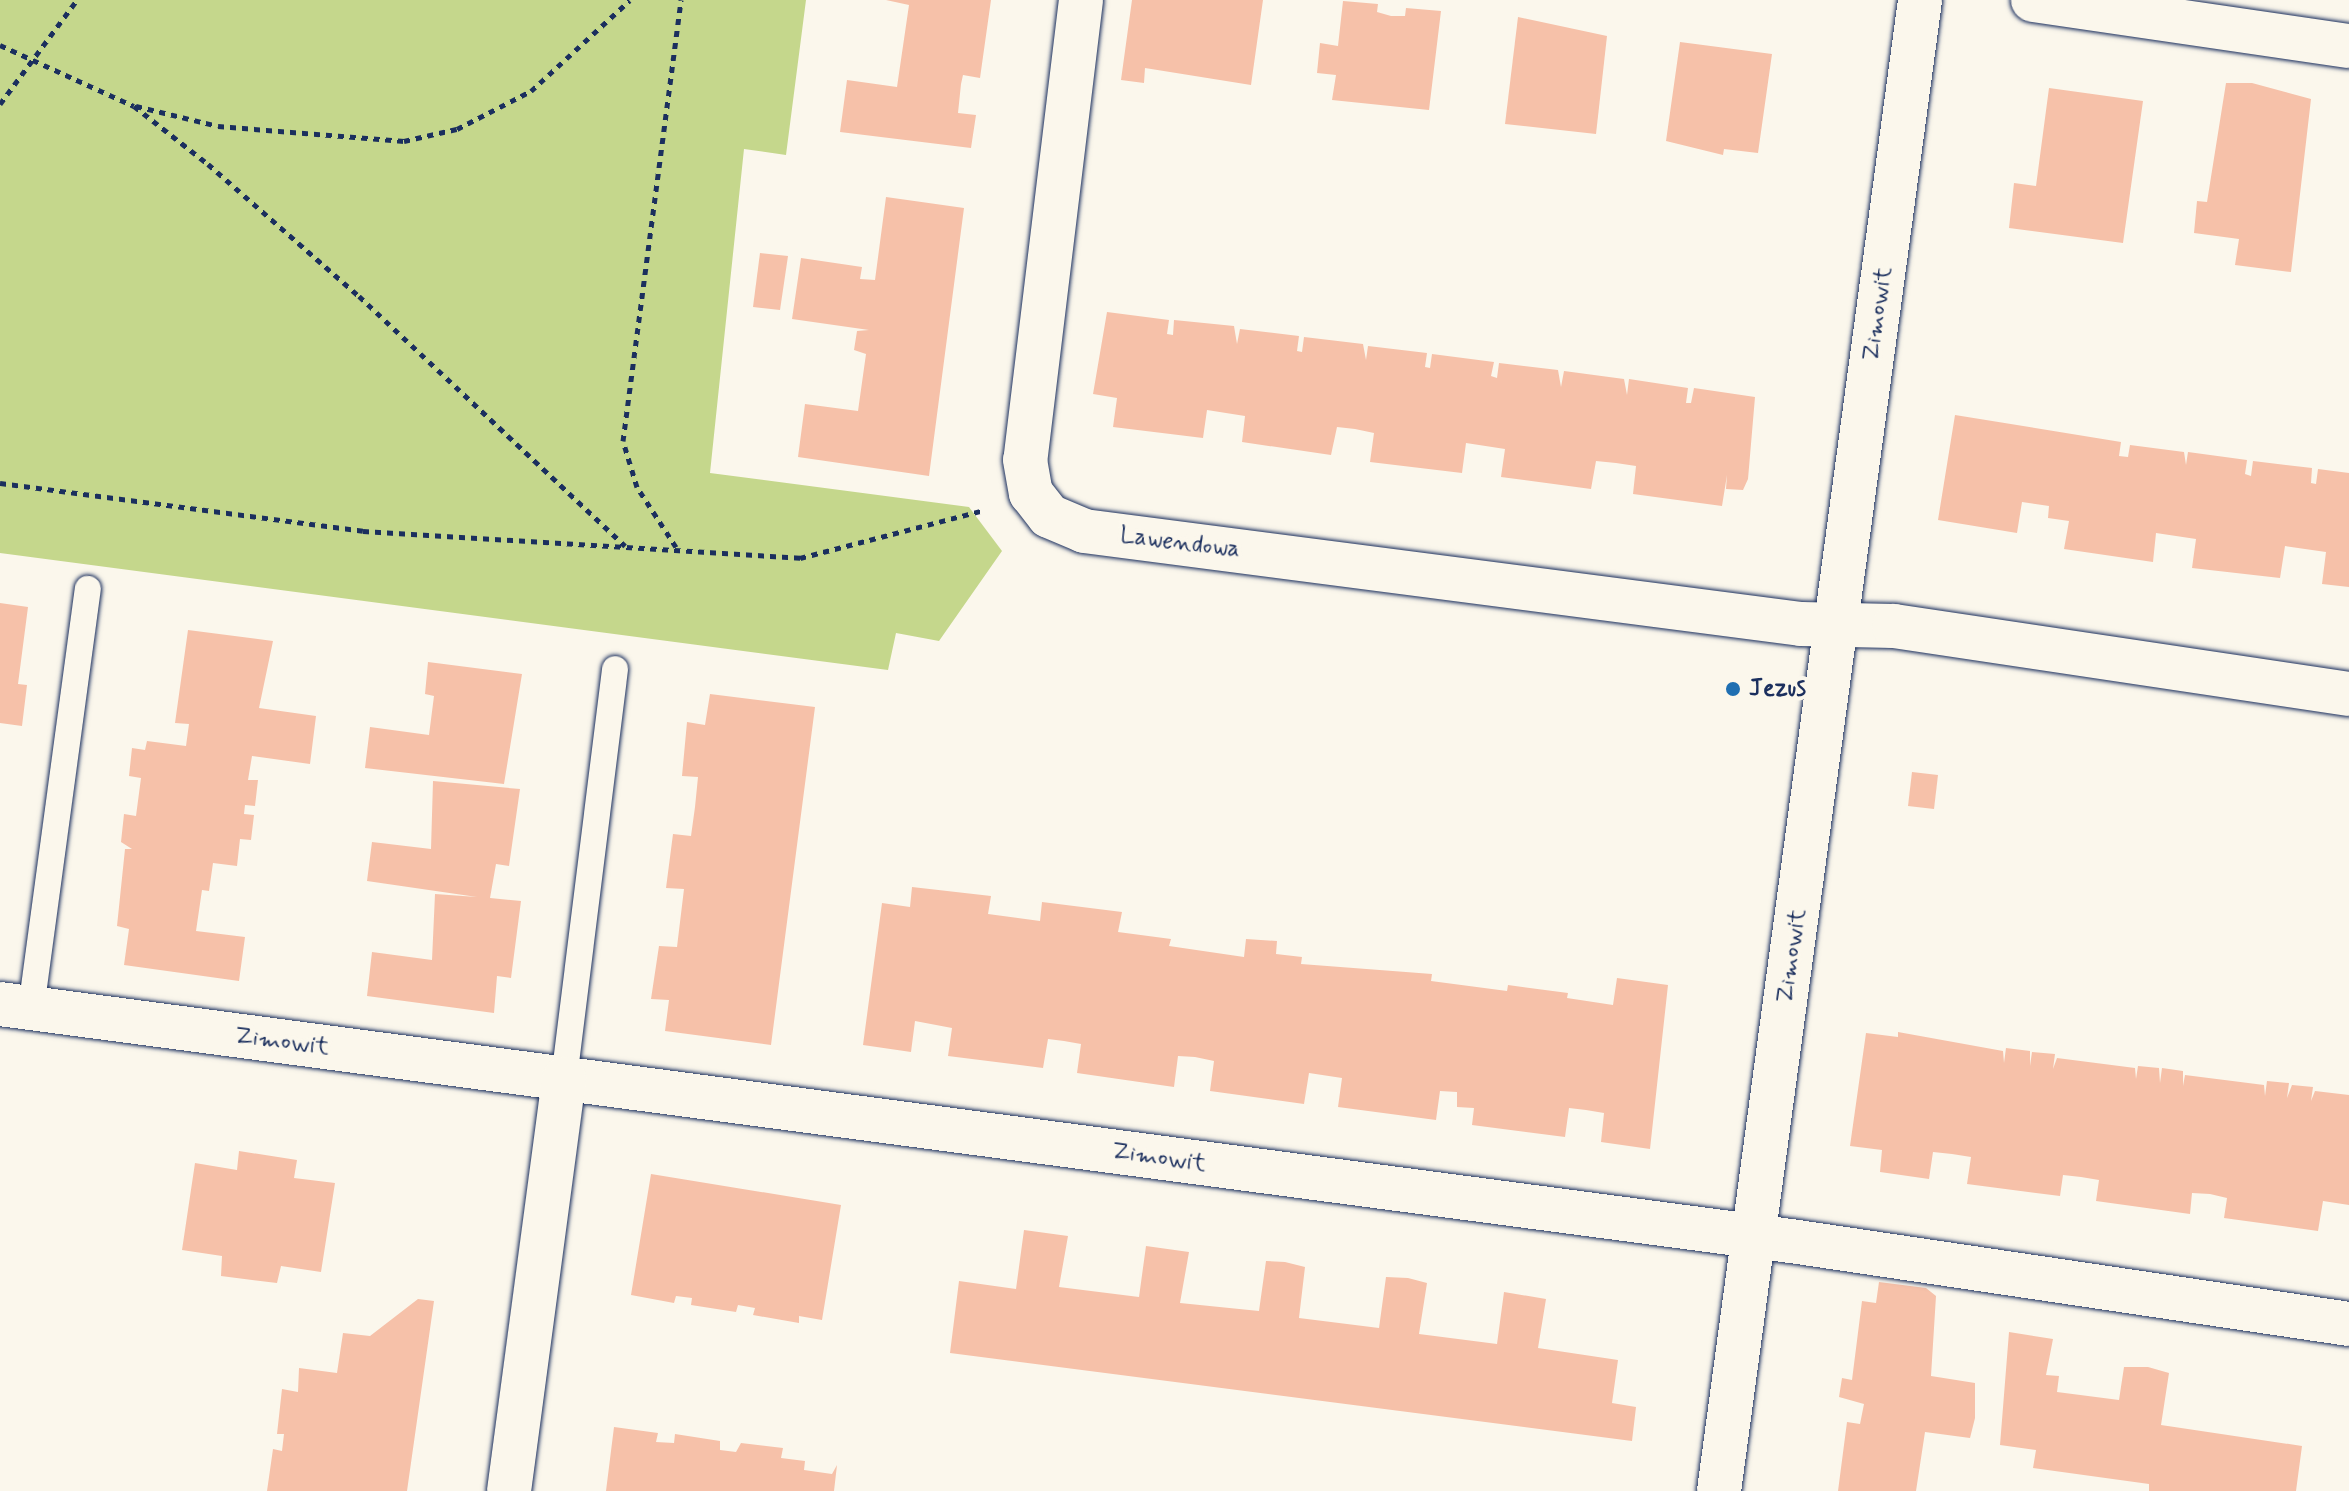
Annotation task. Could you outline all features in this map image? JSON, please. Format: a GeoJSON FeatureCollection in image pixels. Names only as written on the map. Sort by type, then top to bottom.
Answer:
{"type":"FeatureCollection","features":[{"type":"Feature","properties":{"kind":"street"},"geometry":{"type":"LineString","coordinates":[[1031,493],[1025,460],[1081,0]]}},
{"type":"Feature","properties":{"kind":"street","name":"Zimowit"},"geometry":{"type":"LineString","coordinates":[[1719,1491],[1920,0]]}},
{"type":"Feature","properties":{"kind":"street"},"geometry":{"type":"LineString","coordinates":[[2033,0],[2349,46]]}},
{"type":"Feature","properties":{"kind":"street","name":"Lawendowa"},"geometry":{"type":"LineString","coordinates":[[1031,493],[1049,516],[1084,531],[1837,628]]}},
{"type":"Feature","properties":{"kind":"street"},"geometry":{"type":"LineString","coordinates":[[1837,628],[1894,626],[2349,694]]}},
{"type":"Feature","properties":{"kind":"street","name":"Zimowit"},"geometry":{"type":"LineString","coordinates":[[16,1006],[1754,1237],[2349,1324]]}},
{"type":"Feature","properties":{"kind":"street"},"geometry":{"type":"LineString","coordinates":[[509,1491],[564,1079]]}},
{"type":"Feature","properties":{"kind":"lane"},"geometry":{"type":"LineString","coordinates":[[16,1006],[88,589]]}},
{"type":"Feature","properties":{"kind":"lane"},"geometry":{"type":"LineString","coordinates":[[564,1079],[615,669]]}},
{"type":"Feature","properties":{"kind":"path"},"geometry":{"type":"LineString","coordinates":[[0,104],[35,63],[77,0]]}},
{"type":"Feature","properties":{"kind":"path"},"geometry":{"type":"LineString","coordinates":[[0,45],[134,106],[218,126],[404,141],[457,129],[531,91],[630,0]]}},
{"type":"Feature","properties":{"kind":"path"},"geometry":{"type":"LineString","coordinates":[[676,547],[637,487],[623,441],[681,0]]}},
{"type":"Feature","properties":{"kind":"path"},"geometry":{"type":"LineString","coordinates":[[134,106],[359,296],[625,546]]}},
{"type":"Feature","properties":{"kind":"path"},"geometry":{"type":"LineString","coordinates":[[0,483],[363,531],[676,547],[800,558],[947,523],[1031,493]]}},
{"type":"Feature","properties":{"kind":"green space"},"geometry":{"type":"Polygon","coordinates":[[[0,0],[806,0],[786,155],[744,149],[710,473],[969,507],[1002,551],[939,641],[896,633],[888,670],[0,553],[0,0]]]}},
{"type":"Feature","properties":{"kind":"building"},"geometry":{"type":"Polygon","coordinates":[[[886,0],[991,0],[980,78],[963,75],[961,84],[958,113],[976,115],[971,148],[840,132],[847,80],[897,87],[909,5],[886,0]]]}},
{"type":"Feature","properties":{"kind":"building"},"geometry":{"type":"Polygon","coordinates":[[[1132,0],[1263,0],[1251,85],[1145,68],[1144,83],[1121,80],[1132,0]]]}},
{"type":"Feature","properties":{"kind":"building"},"geometry":{"type":"Polygon","coordinates":[[[1343,1],[1378,4],[1377,12],[1391,16],[1405,16],[1406,8],[1441,11],[1429,110],[1332,100],[1336,75],[1317,73],[1320,43],[1338,46],[1343,1]]]}},
{"type":"Feature","properties":{"kind":"building"},"geometry":{"type":"Polygon","coordinates":[[[1518,17],[1607,36],[1596,134],[1505,124],[1518,17]]]}},
{"type":"Feature","properties":{"kind":"building"},"geometry":{"type":"Polygon","coordinates":[[[1680,42],[1772,54],[1758,153],[1724,149],[1723,155],[1666,141],[1680,42]]]}},
{"type":"Feature","properties":{"kind":"building"},"geometry":{"type":"Polygon","coordinates":[[[2226,83],[2252,83],[2311,99],[2291,272],[2235,265],[2239,239],[2194,233],[2197,201],[2207,202],[2226,83]]]}},
{"type":"Feature","properties":{"kind":"building"},"geometry":{"type":"Polygon","coordinates":[[[2049,88],[2143,101],[2123,243],[2009,228],[2014,183],[2036,186],[2049,88]]]}},
{"type":"Feature","properties":{"kind":"building"},"geometry":{"type":"Polygon","coordinates":[[[886,197],[964,208],[929,476],[798,457],[805,404],[858,411],[866,354],[854,350],[857,331],[869,330],[792,319],[801,258],[862,267],[860,279],[875,280],[886,197]]]}},
{"type":"Feature","properties":{"kind":"building"},"geometry":{"type":"Polygon","coordinates":[[[760,253],[788,256],[780,310],[753,307],[760,253]]]}},
{"type":"Feature","properties":{"kind":"building"},"geometry":{"type":"Polygon","coordinates":[[[1107,312],[1169,320],[1167,334],[1173,335],[1174,320],[1234,326],[1237,344],[1240,329],[1299,336],[1297,351],[1302,352],[1304,337],[1363,344],[1366,360],[1368,346],[1427,353],[1425,367],[1430,368],[1432,354],[1494,362],[1491,376],[1497,378],[1499,363],[1558,370],[1561,387],[1564,371],[1624,379],[1627,395],[1629,379],[1688,388],[1686,403],[1691,403],[1694,388],[1755,397],[1748,479],[1743,490],[1726,489],[1727,475],[1722,506],[1633,494],[1636,466],[1616,463],[1596,461],[1591,489],[1501,477],[1505,449],[1466,443],[1462,473],[1370,462],[1374,433],[1355,429],[1337,427],[1331,455],[1242,442],[1245,416],[1207,410],[1203,438],[1113,427],[1117,398],[1093,394],[1107,312]]]}},
{"type":"Feature","properties":{"kind":"building"},"geometry":{"type":"Polygon","coordinates":[[[1955,415],[2121,442],[2119,456],[2128,457],[2130,445],[2184,452],[2186,465],[2188,452],[2247,460],[2245,474],[2251,476],[2253,461],[2312,468],[2311,483],[2316,484],[2318,469],[2349,473],[2349,587],[2322,584],[2326,552],[2285,546],[2280,578],[2192,568],[2196,539],[2156,533],[2153,562],[2064,549],[2069,521],[2048,518],[2049,506],[2022,502],[2017,533],[1938,520],[1955,415]]]}},
{"type":"Feature","properties":{"kind":"building"},"geometry":{"type":"Polygon","coordinates":[[[0,603],[28,607],[18,684],[27,685],[22,726],[0,723],[0,603]]]}},
{"type":"Feature","properties":{"kind":"building"},"geometry":{"type":"Polygon","coordinates":[[[188,630],[273,641],[259,708],[316,716],[310,764],[252,756],[248,780],[258,780],[255,806],[245,805],[244,814],[254,815],[251,840],[240,839],[237,866],[213,863],[209,891],[202,890],[196,931],[245,937],[239,981],[124,965],[129,929],[117,926],[125,849],[132,849],[121,842],[124,814],[136,816],[141,778],[129,776],[132,748],[145,750],[147,741],[186,746],[189,724],[175,723],[188,630]]]}},
{"type":"Feature","properties":{"kind":"building"},"geometry":{"type":"Polygon","coordinates":[[[428,662],[522,674],[504,784],[365,768],[370,727],[429,735],[434,696],[425,694],[428,662]]]}},
{"type":"Feature","properties":{"kind":"building"},"geometry":{"type":"Polygon","coordinates":[[[710,694],[815,707],[771,1045],[665,1031],[669,1000],[651,999],[659,946],[677,947],[684,889],[666,888],[673,834],[691,836],[695,807],[698,777],[682,776],[687,722],[705,725],[710,694]]]}},
{"type":"Feature","properties":{"kind":"building"},"geometry":{"type":"Polygon","coordinates":[[[1912,772],[1938,775],[1934,809],[1908,806],[1912,772]]]}},
{"type":"Feature","properties":{"kind":"building"},"geometry":{"type":"Polygon","coordinates":[[[433,781],[520,789],[509,866],[496,864],[490,898],[521,901],[511,978],[497,976],[494,1013],[367,996],[372,952],[432,960],[435,894],[477,897],[367,881],[372,842],[431,849],[433,781]]]}},
{"type":"Feature","properties":{"kind":"building"},"geometry":{"type":"Polygon","coordinates":[[[912,887],[991,896],[988,914],[1040,921],[1042,902],[1122,912],[1118,932],[1171,939],[1169,946],[1244,957],[1246,939],[1277,941],[1276,954],[1302,957],[1301,964],[1432,974],[1431,981],[1507,991],[1508,985],[1568,993],[1567,998],[1613,1005],[1617,978],[1668,985],[1650,1149],[1601,1142],[1604,1113],[1586,1110],[1569,1108],[1565,1137],[1472,1125],[1474,1108],[1457,1107],[1457,1092],[1440,1091],[1436,1120],[1338,1107],[1342,1078],[1309,1073],[1304,1104],[1210,1091],[1214,1061],[1195,1057],[1178,1056],[1174,1087],[1077,1073],[1081,1044],[1064,1041],[1048,1039],[1043,1068],[948,1056],[952,1028],[915,1021],[911,1052],[863,1045],[882,903],[910,907],[912,887]]]}},
{"type":"Feature","properties":{"kind":"building"},"geometry":{"type":"Polygon","coordinates":[[[1898,1032],[2003,1051],[2004,1063],[2006,1048],[2030,1051],[2030,1066],[2032,1052],[2055,1054],[2053,1069],[2057,1058],[2135,1068],[2136,1079],[2138,1066],[2159,1068],[2160,1083],[2162,1068],[2183,1071],[2183,1086],[2185,1075],[2264,1085],[2265,1096],[2267,1081],[2289,1083],[2287,1098],[2292,1085],[2313,1087],[2311,1101],[2315,1091],[2349,1095],[2349,1205],[2323,1201],[2318,1231],[2224,1218],[2227,1198],[2210,1194],[2192,1193],[2190,1214],[2096,1201],[2099,1180],[2081,1177],[2063,1175],[2060,1196],[1967,1184],[1971,1157],[1952,1154],[1933,1152],[1929,1179],[1880,1172],[1882,1150],[1850,1146],[1866,1033],[1898,1037],[1898,1032]]]}},
{"type":"Feature","properties":{"kind":"building"},"geometry":{"type":"Polygon","coordinates":[[[239,1151],[297,1160],[294,1178],[335,1183],[321,1272],[281,1266],[277,1283],[221,1276],[222,1256],[182,1250],[195,1163],[237,1170],[239,1151]]]}},
{"type":"Feature","properties":{"kind":"building"},"geometry":{"type":"Polygon","coordinates":[[[651,1174],[841,1205],[822,1320],[799,1316],[799,1323],[753,1315],[755,1308],[738,1305],[736,1312],[691,1305],[692,1298],[676,1296],[674,1303],[631,1295],[651,1174]]]}},
{"type":"Feature","properties":{"kind":"building"},"geometry":{"type":"Polygon","coordinates":[[[1024,1230],[1068,1236],[1059,1287],[1139,1297],[1146,1246],[1189,1252],[1180,1303],[1259,1311],[1266,1261],[1285,1262],[1305,1267],[1299,1318],[1379,1328],[1386,1277],[1408,1278],[1427,1283],[1419,1334],[1497,1344],[1504,1292],[1546,1299],[1538,1348],[1618,1360],[1612,1403],[1636,1407],[1632,1441],[950,1353],[959,1281],[1016,1289],[1024,1230]]]}},
{"type":"Feature","properties":{"kind":"building"},"geometry":{"type":"Polygon","coordinates":[[[1879,1282],[1926,1288],[1936,1296],[1931,1376],[1975,1383],[1975,1418],[1970,1438],[1925,1432],[1916,1491],[1838,1491],[1847,1422],[1860,1424],[1864,1404],[1839,1397],[1842,1378],[1852,1380],[1862,1301],[1876,1303],[1879,1282]]]}},
{"type":"Feature","properties":{"kind":"building"},"geometry":{"type":"Polygon","coordinates":[[[418,1299],[434,1301],[407,1491],[267,1491],[273,1449],[282,1451],[284,1434],[277,1434],[282,1389],[298,1392],[299,1368],[337,1373],[343,1333],[370,1336],[418,1299]]]}},
{"type":"Feature","properties":{"kind":"building"},"geometry":{"type":"Polygon","coordinates":[[[2009,1332],[2053,1339],[2046,1375],[2059,1376],[2057,1392],[2119,1400],[2124,1367],[2148,1367],[2169,1373],[2161,1425],[2302,1446],[2296,1491],[2149,1491],[2149,1484],[2033,1468],[2036,1450],[2000,1445],[2009,1332]]]}},
{"type":"Feature","properties":{"kind":"building"},"geometry":{"type":"Polygon","coordinates":[[[614,1427],[658,1433],[656,1442],[674,1443],[675,1434],[720,1441],[720,1450],[736,1452],[741,1443],[783,1448],[781,1458],[805,1461],[804,1470],[832,1474],[837,1465],[834,1491],[606,1491],[614,1427]]]}},
{"type":"Feature","properties":{"kind":"place","name":"Jezus"},"geometry":{"type":"Point","coordinates":[1733,689]}}]}
